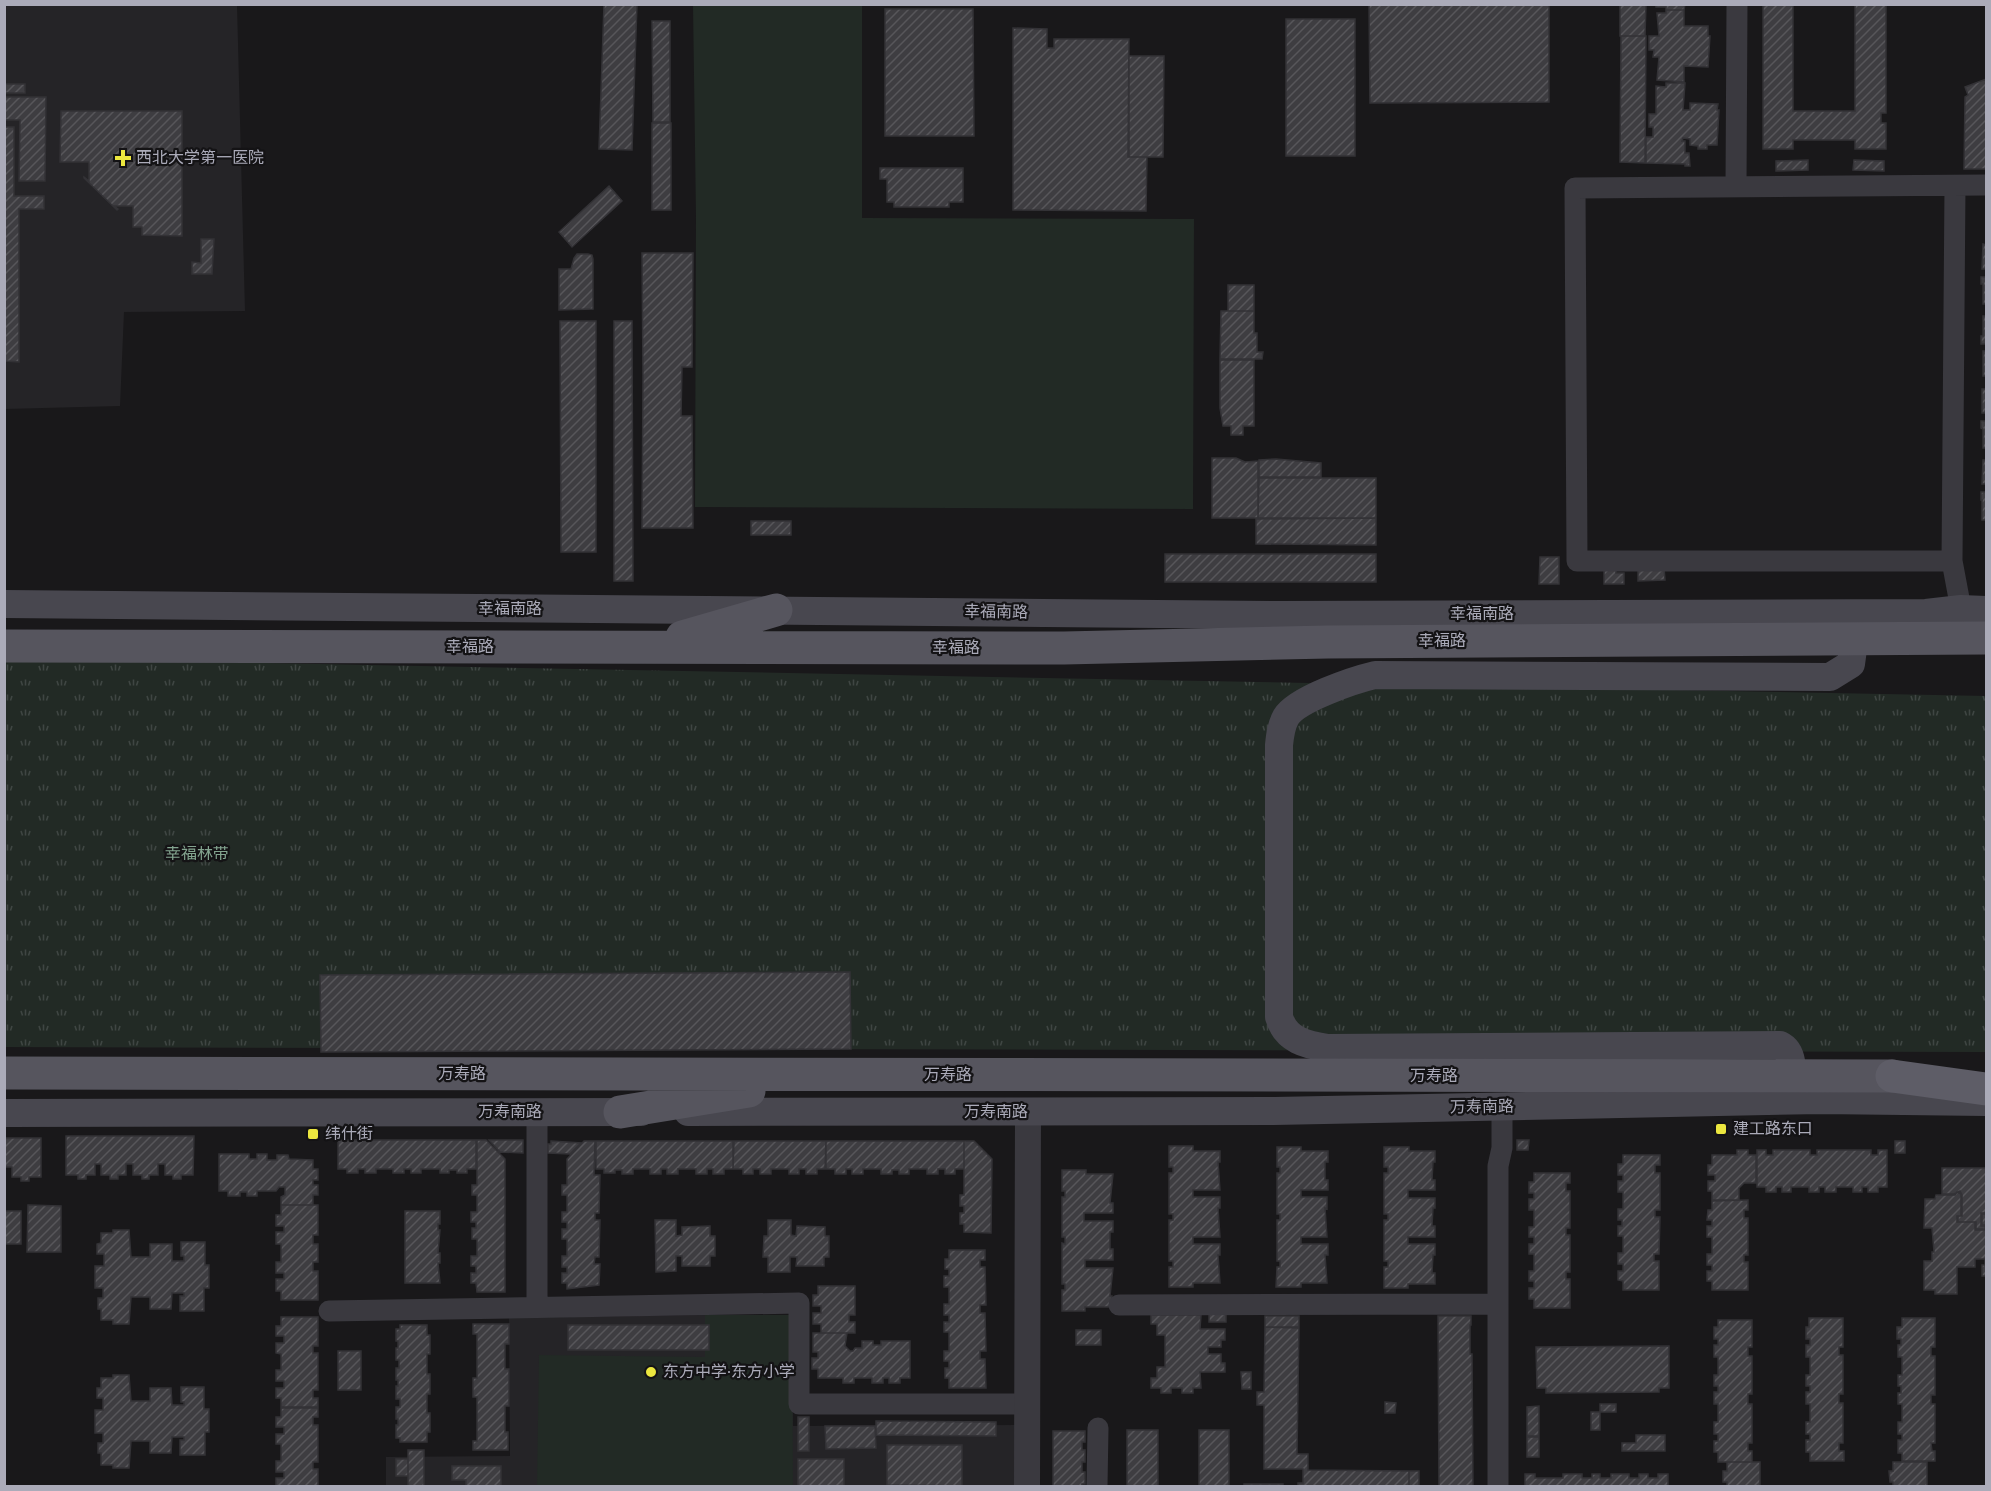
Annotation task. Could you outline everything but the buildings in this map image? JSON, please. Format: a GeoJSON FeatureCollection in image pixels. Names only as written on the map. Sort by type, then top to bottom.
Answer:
{"type":"FeatureCollection","features":[{"type":"Feature","properties":{"kind":"highway"},"geometry":{"type":"LineString","coordinates":[[1892,1076],[1986,1069]]}},
{"type":"Feature","properties":{"kind":"highway"},"geometry":{"type":"LineString","coordinates":[[1892,1076],[1986,1089]]}},
{"type":"Feature","properties":{"kind":"main road","name":"幸福南路"},"geometry":{"type":"LineString","coordinates":[[4,604],[1279,615],[1926,613],[1974,610]]}},
{"type":"Feature","properties":{"kind":"main road"},"geometry":{"type":"LineString","coordinates":[[645,647],[776,610]]}},
{"type":"Feature","properties":{"kind":"main road"},"geometry":{"type":"LineString","coordinates":[[1791,1101],[1790,1055],[1786,1048],[1780,1045],[1328,1048],[1308,1046],[1293,1037],[1283,1028],[1279,1017],[1279,745],[1281,729],[1286,716],[1296,706],[1355,680],[1375,675],[1830,678],[1851,664],[1855,613]]}},
{"type":"Feature","properties":{"kind":"main road"},"geometry":{"type":"LineString","coordinates":[[1908,639],[1986,638]]}},
{"type":"Feature","properties":{"kind":"main road"},"geometry":{"type":"LineString","coordinates":[[1908,639],[1986,644]]}},
{"type":"Feature","properties":{"kind":"main road","name":"幸福路"},"geometry":{"type":"LineString","coordinates":[[4,646],[1065,648],[1328,642],[1908,639]]}},
{"type":"Feature","properties":{"kind":"main road","name":"万寿路"},"geometry":{"type":"LineString","coordinates":[[4,1073],[1892,1076]]}},
{"type":"Feature","properties":{"kind":"main road"},"geometry":{"type":"LineString","coordinates":[[620,1112],[846,1075]]}},
{"type":"Feature","properties":{"kind":"main road","name":"万寿南路"},"geometry":{"type":"LineString","coordinates":[[4,1113],[1274,1111],[1791,1101],[1986,1102]]}},
{"type":"Feature","properties":{"kind":"street"},"geometry":{"type":"LineString","coordinates":[[1736,186],[1737,4]]}},
{"type":"Feature","properties":{"kind":"street"},"geometry":{"type":"LineString","coordinates":[[1952,561],[1577,561],[1575,188],[1986,185]]}},
{"type":"Feature","properties":{"kind":"street"},"geometry":{"type":"LineString","coordinates":[[1955,186],[1952,561],[1974,610]]}},
{"type":"Feature","properties":{"kind":"street"},"geometry":{"type":"LineString","coordinates":[[1498,1486],[1498,1166],[1502,1148],[1502,1106]]}},
{"type":"Feature","properties":{"kind":"street"},"geometry":{"type":"LineString","coordinates":[[537,1112],[537,1307]]}},
{"type":"Feature","properties":{"kind":"street"},"geometry":{"type":"LineString","coordinates":[[1027,1486],[1028,1112]]}},
{"type":"Feature","properties":{"kind":"street"},"geometry":{"type":"LineString","coordinates":[[329,1311],[799,1303],[799,1404],[1027,1404]]}},
{"type":"Feature","properties":{"kind":"street"},"geometry":{"type":"LineString","coordinates":[[1119,1305],[1498,1304]]}},
{"type":"Feature","properties":{"kind":"street"},"geometry":{"type":"LineString","coordinates":[[1097,1486],[1098,1428]]}},
{"type":"Feature","properties":{"kind":"shaded area","name":"西北大学第一医院"},"geometry":{"type":"Polygon","coordinates":[[[4,5],[237,5],[245,311],[124,312],[120,406],[5,409],[4,5]]]}},
{"type":"Feature","properties":{"kind":"shaded area","name":"东方中学·东方小学"},"geometry":{"type":"Polygon","coordinates":[[[792,1315],[793,1426],[1020,1425],[1020,1486],[386,1486],[386,1457],[510,1456],[509,1318],[792,1315]]]}},
{"type":"Feature","properties":{"kind":"green space"},"geometry":{"type":"Polygon","coordinates":[[[693,5],[862,5],[862,218],[1194,219],[1193,509],[695,507],[696,217],[693,5]]]}},
{"type":"Feature","properties":{"kind":"green space","name":"幸福林带"},"geometry":{"type":"Polygon","coordinates":[[[4,658],[1986,696],[1986,1052],[5,1047],[4,658]]]}},
{"type":"Feature","properties":{"kind":"green space"},"geometry":{"type":"Polygon","coordinates":[[[705,1315],[792,1315],[793,1486],[537,1486],[539,1355],[705,1357],[705,1315]]]}},
{"type":"Feature","properties":{"kind":"place","name":"西北大学第一医院"},"geometry":{"type":"Point","coordinates":[123,158]}},
{"type":"Feature","properties":{"kind":"place","name":"建工路东口"},"geometry":{"type":"Point","coordinates":[1721,1129]}},
{"type":"Feature","properties":{"kind":"place","name":"纬什街"},"geometry":{"type":"Point","coordinates":[313,1134]}},
{"type":"Feature","properties":{"kind":"place","name":"东方中学·东方小学"},"geometry":{"type":"Point","coordinates":[651,1372]}}]}
